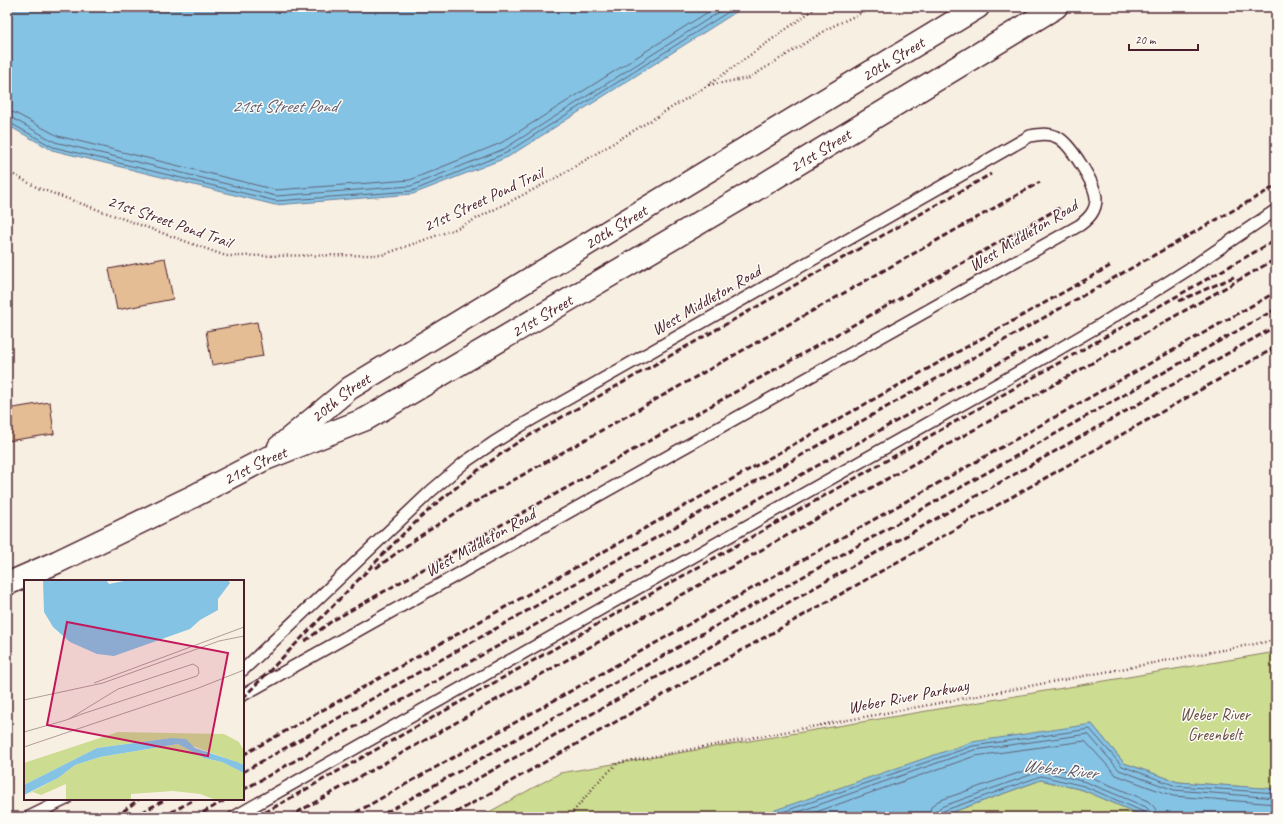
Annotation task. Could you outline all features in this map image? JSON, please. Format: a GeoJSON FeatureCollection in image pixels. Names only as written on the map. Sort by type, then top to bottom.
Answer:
{"type":"FeatureCollection","features":[{"type":"Feature","properties":{"kind":"main road","name":"20th Street"},"geometry":{"type":"LineString","coordinates":[[263,460],[350,388],[978,7]]}},
{"type":"Feature","properties":{"kind":"main road","name":"21st Street"},"geometry":{"type":"LineString","coordinates":[[7,584],[57,562],[263,460],[366,419],[750,193],[1056,7]]}},
{"type":"Feature","properties":{"kind":"lane","name":"West Middleton Road"},"geometry":{"type":"LineString","coordinates":[[244,669],[430,491],[465,462],[493,443],[536,417],[1030,136],[1049,134],[1058,137],[1067,143],[1073,151],[1092,184],[1096,198],[1092,213],[1087,220],[244,694]]}},
{"type":"Feature","properties":{"kind":"lane"},"geometry":{"type":"LineString","coordinates":[[234,817],[1060,348],[1189,269],[1276,210]]}},
{"type":"Feature","properties":{"kind":"lane"},"geometry":{"type":"LineString","coordinates":[[29,817],[64,800]]}},
{"type":"Feature","properties":{"kind":"path","name":"21st Street Pond Trail"},"geometry":{"type":"LineString","coordinates":[[7,171],[38,188],[226,256],[382,255],[458,228],[556,178],[707,86],[817,7]]}},
{"type":"Feature","properties":{"kind":"path"},"geometry":{"type":"LineString","coordinates":[[707,86],[749,78],[831,27],[874,7]]}},
{"type":"Feature","properties":{"kind":"path","name":"Weber River Parkway"},"geometry":{"type":"LineString","coordinates":[[567,817],[598,782],[618,763],[1276,640]]}},
{"type":"Feature","properties":{"kind":"green space","name":"Weber River Greenbelt"},"geometry":{"type":"Polygon","coordinates":[[[1276,652],[1276,789],[1178,782],[1124,763],[1092,724],[755,817],[480,817],[560,773],[1276,652]]]}},
{"type":"Feature","properties":{"kind":"green space"},"geometry":{"type":"Polygon","coordinates":[[[1041,780],[1083,790],[1146,817],[939,817],[1041,780]]]}},
{"type":"Feature","properties":{"kind":"water","name":"21st Street Pond"},"geometry":{"type":"Polygon","coordinates":[[[7,7],[744,7],[508,157],[413,194],[275,205],[52,150],[7,125],[7,7]]]}},
{"type":"Feature","properties":{"kind":"water","name":"Weber River"},"geometry":{"type":"Polygon","coordinates":[[[1092,724],[1124,763],[1178,782],[1276,789],[1276,817],[1146,817],[1083,790],[1041,780],[939,817],[755,817],[972,742],[1092,724]]]}},
{"type":"Feature","properties":{"kind":"building"},"geometry":{"type":"Polygon","coordinates":[[[165,258],[173,299],[117,310],[109,269],[165,258]]]}},
{"type":"Feature","properties":{"kind":"building"},"geometry":{"type":"Polygon","coordinates":[[[257,322],[263,356],[212,365],[206,331],[257,322]]]}},
{"type":"Feature","properties":{"kind":"building"},"geometry":{"type":"Polygon","coordinates":[[[50,402],[54,434],[7,441],[7,409],[50,402]]]}},
{"type":"Feature","properties":{"kind":"railway"},"geometry":{"type":"LineString","coordinates":[[244,697],[406,531],[438,502],[477,471],[518,442],[991,174]]}},
{"type":"Feature","properties":{"kind":"railway"},"geometry":{"type":"LineString","coordinates":[[376,568],[420,536],[459,511],[1040,182]]}},
{"type":"Feature","properties":{"kind":"railway"},"geometry":{"type":"LineString","coordinates":[[244,771],[1276,186]]}},
{"type":"Feature","properties":{"kind":"railway"},"geometry":{"type":"LineString","coordinates":[[305,641],[332,621],[1061,207]]}},
{"type":"Feature","properties":{"kind":"railway"},"geometry":{"type":"LineString","coordinates":[[257,817],[1276,240]]}},
{"type":"Feature","properties":{"kind":"railway"},"geometry":{"type":"LineString","coordinates":[[289,817],[1276,259]]}},
{"type":"Feature","properties":{"kind":"railway"},"geometry":{"type":"LineString","coordinates":[[244,754],[1110,266]]}},
{"type":"Feature","properties":{"kind":"railway"},"geometry":{"type":"LineString","coordinates":[[1179,301],[1236,276]]}},
{"type":"Feature","properties":{"kind":"railway"},"geometry":{"type":"LineString","coordinates":[[348,817],[1276,292]]}},
{"type":"Feature","properties":{"kind":"railway"},"geometry":{"type":"LineString","coordinates":[[378,817],[1276,309]]}},
{"type":"Feature","properties":{"kind":"railway"},"geometry":{"type":"LineString","coordinates":[[410,817],[1276,326]]}},
{"type":"Feature","properties":{"kind":"railway"},"geometry":{"type":"LineString","coordinates":[[244,789],[1047,336]]}},
{"type":"Feature","properties":{"kind":"railway"},"geometry":{"type":"LineString","coordinates":[[448,817],[1276,347]]}},
{"type":"Feature","properties":{"kind":"railway"},"geometry":{"type":"LineString","coordinates":[[116,817],[138,800]]}},
{"type":"Feature","properties":{"kind":"railway"},"geometry":{"type":"LineString","coordinates":[[134,817],[164,800]]}},
{"type":"Feature","properties":{"kind":"railway"},"geometry":{"type":"LineString","coordinates":[[163,817],[193,800]]}},
{"type":"Feature","properties":{"kind":"railway"},"geometry":{"type":"LineString","coordinates":[[195,817],[225,800]]}}]}
